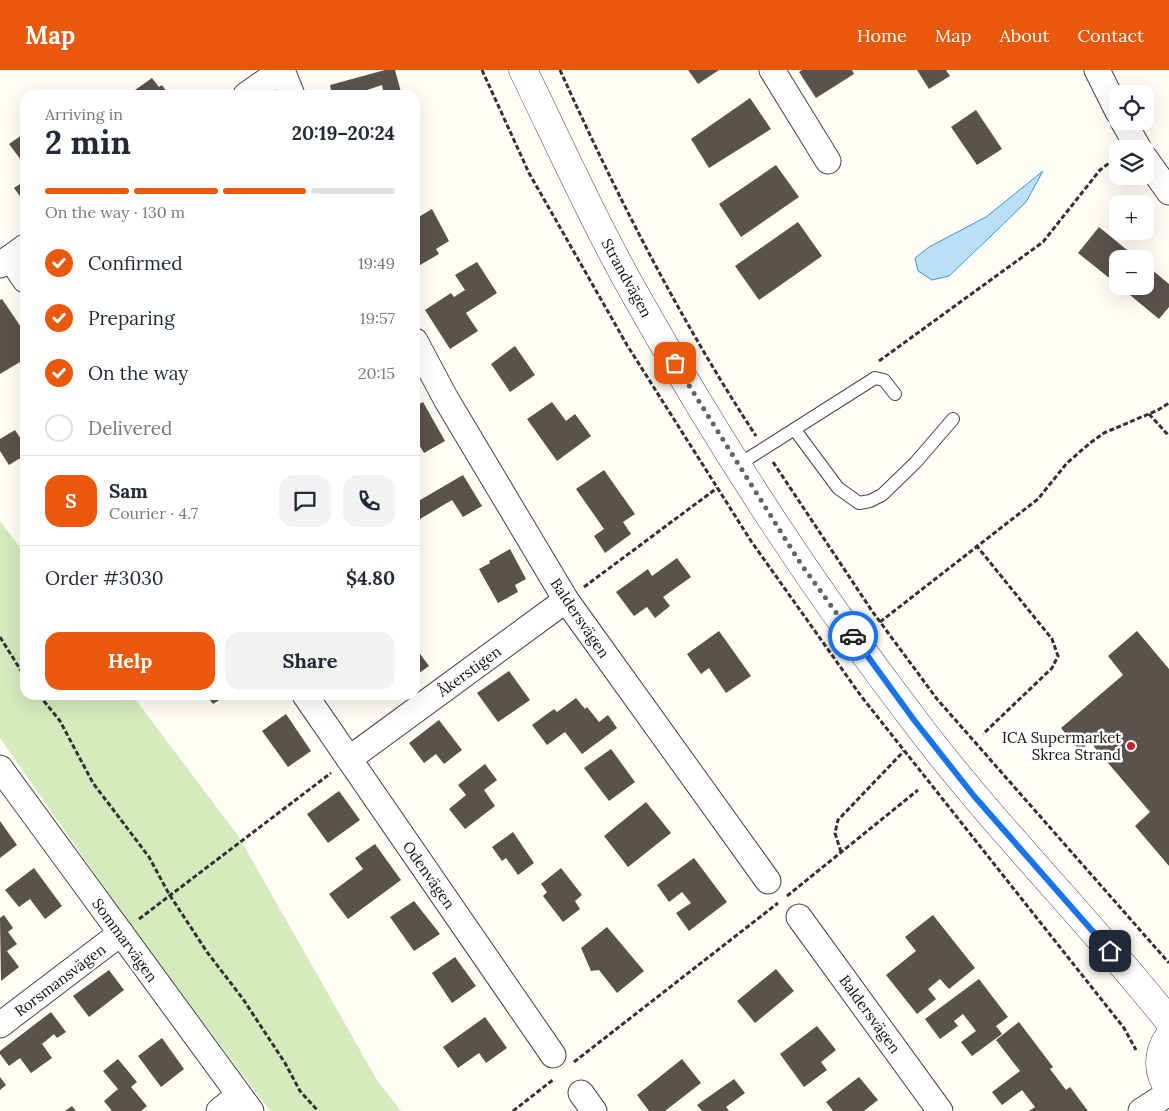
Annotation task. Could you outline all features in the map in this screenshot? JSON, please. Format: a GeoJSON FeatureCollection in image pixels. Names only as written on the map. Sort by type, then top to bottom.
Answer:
{"type":"FeatureCollection","features":[{"type":"Feature","properties":{"kind":"street"},"geometry":{"type":"LineString","coordinates":[[253,90],[282,70],[290,90]]}},
{"type":"Feature","properties":{"kind":"street","name":"Strandvägen"},"geometry":{"type":"LineString","coordinates":[[523,70],[601,230],[639,302],[738,465],[801,564],[914,720],[974,796],[1169,1021]]}},
{"type":"Feature","properties":{"kind":"street"},"geometry":{"type":"LineString","coordinates":[[772,70],[828,161]]}},
{"type":"Feature","properties":{"kind":"street"},"geometry":{"type":"LineString","coordinates":[[1097,70],[1109,94]]}},
{"type":"Feature","properties":{"kind":"street"},"geometry":{"type":"LineString","coordinates":[[1154,171],[1169,192]]}},
{"type":"Feature","properties":{"kind":"street"},"geometry":{"type":"LineString","coordinates":[[12,257],[20,271]]}},
{"type":"Feature","properties":{"kind":"street","name":"Baldersvägen"},"geometry":{"type":"LineString","coordinates":[[420,350],[446,399],[566,600],[768,881]]}},
{"type":"Feature","properties":{"kind":"street","name":"Åkerstigen"},"geometry":{"type":"LineString","coordinates":[[349,760],[566,600]]}},
{"type":"Feature","properties":{"kind":"street","name":"Odenvägen"},"geometry":{"type":"LineString","coordinates":[[308,700],[559,1066]]}},
{"type":"Feature","properties":{"kind":"street","name":"Sommarvägen"},"geometry":{"type":"LineString","coordinates":[[0,768],[245,1103]]}},
{"type":"Feature","properties":{"kind":"street","name":"Baldersvägen"},"geometry":{"type":"LineString","coordinates":[[799,917],[940,1111]]}},
{"type":"Feature","properties":{"kind":"street","name":"Rorsmansvägen"},"geometry":{"type":"LineString","coordinates":[[0,1025],[121,933]]}},
{"type":"Feature","properties":{"kind":"street"},"geometry":{"type":"LineString","coordinates":[[1141,1111],[1169,1091],[1160,1071],[1160,1059],[1162,1048],[1169,1036]]}},
{"type":"Feature","properties":{"kind":"street"},"geometry":{"type":"LineString","coordinates":[[219,1111],[245,1103]]}},
{"type":"Feature","properties":{"kind":"lane"},"geometry":{"type":"LineString","coordinates":[[738,465],[875,378],[884,380],[895,394]]}},
{"type":"Feature","properties":{"kind":"lane"},"geometry":{"type":"LineString","coordinates":[[795,430],[838,488],[859,503],[882,496],[916,462],[953,419]]}},
{"type":"Feature","properties":{"kind":"path"},"geometry":{"type":"LineString","coordinates":[[560,70],[596,150],[665,285],[764,448],[880,622],[937,699],[1169,963]]}},
{"type":"Feature","properties":{"kind":"path"},"geometry":{"type":"LineString","coordinates":[[873,365],[1043,242],[1100,170],[1109,164]]}},
{"type":"Feature","properties":{"kind":"path"},"geometry":{"type":"LineString","coordinates":[[880,622],[976,545],[1038,499],[1067,463],[1090,443],[1120,425],[1149,414],[1169,402]]}},
{"type":"Feature","properties":{"kind":"path"},"geometry":{"type":"LineString","coordinates":[[1149,414],[1169,436]]}},
{"type":"Feature","properties":{"kind":"path"},"geometry":{"type":"LineString","coordinates":[[566,600],[717,488]]}},
{"type":"Feature","properties":{"kind":"path"},"geometry":{"type":"LineString","coordinates":[[976,545],[1052,639],[1058,656],[1052,668],[983,734]]}},
{"type":"Feature","properties":{"kind":"path"},"geometry":{"type":"LineString","coordinates":[[0,637],[20,669]]}},
{"type":"Feature","properties":{"kind":"path"},"geometry":{"type":"LineString","coordinates":[[43,700],[60,721],[93,783],[148,857],[168,894],[207,952],[248,1007],[285,1063],[300,1091],[318,1111]]}},
{"type":"Feature","properties":{"kind":"path"},"geometry":{"type":"LineString","coordinates":[[841,852],[835,833],[838,820],[904,751]]}},
{"type":"Feature","properties":{"kind":"path"},"geometry":{"type":"LineString","coordinates":[[121,933],[168,894],[349,760]]}},
{"type":"Feature","properties":{"kind":"path"},"geometry":{"type":"LineString","coordinates":[[513,1111],[559,1066],[841,852],[918,790]]}},
{"type":"Feature","properties":{"kind":"green space"},"geometry":{"type":"Polygon","coordinates":[[[0,521],[20,547],[20,700],[136,700],[239,837],[377,1080],[401,1111],[270,1111],[136,933],[0,738],[0,521]]]}},
{"type":"Feature","properties":{"kind":"water"},"geometry":{"type":"Polygon","coordinates":[[[1043,171],[1026,202],[949,276],[932,280],[918,271],[915,258],[929,247],[986,217],[1043,171]]]}},
{"type":"Feature","properties":{"kind":"building"},"geometry":{"type":"Polygon","coordinates":[[[385,70],[395,70],[400,90],[383,90],[382,85],[367,90],[331,90],[330,85],[385,70]]]}},
{"type":"Feature","properties":{"kind":"building"},"geometry":{"type":"Polygon","coordinates":[[[688,70],[719,70],[698,84],[688,70]]]}},
{"type":"Feature","properties":{"kind":"building"},"geometry":{"type":"Polygon","coordinates":[[[802,70],[852,70],[854,74],[816,98],[799,72],[802,70]]]}},
{"type":"Feature","properties":{"kind":"building"},"geometry":{"type":"Polygon","coordinates":[[[917,70],[946,70],[950,76],[929,89],[917,70]]]}},
{"type":"Feature","properties":{"kind":"building"},"geometry":{"type":"Polygon","coordinates":[[[152,78],[159,87],[162,85],[166,90],[135,90],[152,78]]]}},
{"type":"Feature","properties":{"kind":"building"},"geometry":{"type":"Polygon","coordinates":[[[750,98],[771,129],[709,168],[691,139],[750,98]]]}},
{"type":"Feature","properties":{"kind":"building"},"geometry":{"type":"Polygon","coordinates":[[[976,110],[1002,149],[977,165],[951,127],[976,110]]]}},
{"type":"Feature","properties":{"kind":"building"},"geometry":{"type":"Polygon","coordinates":[[[20,136],[20,159],[9,144],[20,136]]]}},
{"type":"Feature","properties":{"kind":"building"},"geometry":{"type":"Polygon","coordinates":[[[776,165],[799,197],[741,237],[719,204],[776,165]]]}},
{"type":"Feature","properties":{"kind":"building"},"geometry":{"type":"Polygon","coordinates":[[[20,184],[20,196],[14,188],[20,184]]]}},
{"type":"Feature","properties":{"kind":"building"},"geometry":{"type":"Polygon","coordinates":[[[432,209],[449,241],[436,249],[439,254],[420,265],[420,216],[432,209]]]}},
{"type":"Feature","properties":{"kind":"building"},"geometry":{"type":"Polygon","coordinates":[[[798,222],[822,256],[759,300],[735,266],[798,222]]]}},
{"type":"Feature","properties":{"kind":"building"},"geometry":{"type":"Polygon","coordinates":[[[1099,227],[1109,235],[1109,240],[1115,240],[1127,250],[1109,250],[1109,278],[1078,253],[1099,227]]]}},
{"type":"Feature","properties":{"kind":"building"},"geometry":{"type":"Polygon","coordinates":[[[477,262],[497,293],[466,313],[478,331],[450,349],[425,310],[451,293],[454,297],[465,290],[455,275],[477,262]]]}},
{"type":"Feature","properties":{"kind":"building"},"geometry":{"type":"Polygon","coordinates":[[[1154,272],[1169,284],[1169,307],[1159,319],[1130,295],[1154,295],[1154,272]]]}},
{"type":"Feature","properties":{"kind":"building"},"geometry":{"type":"Polygon","coordinates":[[[2,299],[20,326],[20,362],[0,374],[0,300],[2,299]]]}},
{"type":"Feature","properties":{"kind":"building"},"geometry":{"type":"Polygon","coordinates":[[[515,346],[535,375],[510,392],[491,364],[515,346]]]}},
{"type":"Feature","properties":{"kind":"building"},"geometry":{"type":"Polygon","coordinates":[[[423,402],[445,441],[424,453],[420,446],[420,404],[423,402]]]}},
{"type":"Feature","properties":{"kind":"building"},"geometry":{"type":"Polygon","coordinates":[[[552,402],[566,421],[575,414],[591,436],[557,461],[527,419],[552,402]]]}},
{"type":"Feature","properties":{"kind":"building"},"geometry":{"type":"Polygon","coordinates":[[[15,430],[20,438],[20,458],[9,465],[0,451],[0,439],[15,430]]]}},
{"type":"Feature","properties":{"kind":"building"},"geometry":{"type":"Polygon","coordinates":[[[604,470],[635,514],[623,522],[631,534],[605,553],[594,536],[604,529],[576,489],[604,470]]]}},
{"type":"Feature","properties":{"kind":"building"},"geometry":{"type":"Polygon","coordinates":[[[463,475],[482,506],[463,517],[452,500],[420,519],[420,500],[463,475]]]}},
{"type":"Feature","properties":{"kind":"building"},"geometry":{"type":"Polygon","coordinates":[[[510,549],[526,579],[515,585],[518,592],[498,603],[479,569],[510,549]]]}},
{"type":"Feature","properties":{"kind":"building"},"geometry":{"type":"Polygon","coordinates":[[[677,558],[691,577],[663,597],[670,606],[655,618],[647,607],[634,616],[616,592],[648,569],[652,576],[677,558]]]}},
{"type":"Feature","properties":{"kind":"building"},"geometry":{"type":"Polygon","coordinates":[[[719,631],[751,676],[726,693],[709,668],[701,674],[687,654],[719,631]]]}},
{"type":"Feature","properties":{"kind":"building","name":"ICA Supermarket Skrea Strand"},"geometry":{"type":"Polygon","coordinates":[[[1137,631],[1169,669],[1169,866],[1135,826],[1150,812],[1090,742],[1080,751],[1061,728],[1123,675],[1108,656],[1137,631]]]}},
{"type":"Feature","properties":{"kind":"building"},"geometry":{"type":"Polygon","coordinates":[[[420,654],[429,666],[420,672],[420,654]]]}},
{"type":"Feature","properties":{"kind":"building"},"geometry":{"type":"Polygon","coordinates":[[[509,671],[530,700],[498,722],[477,693],[509,671]]]}},
{"type":"Feature","properties":{"kind":"building"},"geometry":{"type":"Polygon","coordinates":[[[576,698],[585,709],[587,707],[599,722],[608,715],[617,728],[582,754],[565,732],[547,745],[532,725],[554,709],[557,712],[576,698]]]}},
{"type":"Feature","properties":{"kind":"building"},"geometry":{"type":"Polygon","coordinates":[[[210,700],[219,700],[213,704],[210,700]]]}},
{"type":"Feature","properties":{"kind":"building"},"geometry":{"type":"Polygon","coordinates":[[[286,714],[311,751],[288,767],[262,731],[286,714]]]}},
{"type":"Feature","properties":{"kind":"building"},"geometry":{"type":"Polygon","coordinates":[[[439,720],[462,750],[444,764],[436,754],[424,763],[409,743],[439,720]]]}},
{"type":"Feature","properties":{"kind":"building"},"geometry":{"type":"Polygon","coordinates":[[[611,749],[635,782],[609,801],[584,768],[611,749]]]}},
{"type":"Feature","properties":{"kind":"building"},"geometry":{"type":"Polygon","coordinates":[[[485,764],[497,780],[484,790],[495,806],[465,829],[449,809],[466,795],[458,785],[485,764]]]}},
{"type":"Feature","properties":{"kind":"building"},"geometry":{"type":"Polygon","coordinates":[[[339,791],[360,820],[328,843],[307,814],[339,791]]]}},
{"type":"Feature","properties":{"kind":"building"},"geometry":{"type":"Polygon","coordinates":[[[646,802],[671,833],[628,867],[604,836],[646,802]]]}},
{"type":"Feature","properties":{"kind":"building"},"geometry":{"type":"Polygon","coordinates":[[[0,821],[17,845],[0,858],[0,821]]]}},
{"type":"Feature","properties":{"kind":"building"},"geometry":{"type":"Polygon","coordinates":[[[513,832],[534,863],[518,875],[506,858],[502,861],[492,847],[513,832]]]}},
{"type":"Feature","properties":{"kind":"building"},"geometry":{"type":"Polygon","coordinates":[[[375,844],[401,880],[348,919],[329,894],[363,869],[355,858],[375,844]]]}},
{"type":"Feature","properties":{"kind":"building"},"geometry":{"type":"Polygon","coordinates":[[[694,858],[727,902],[689,931],[676,913],[691,903],[682,892],[669,902],[657,885],[694,858]]]}},
{"type":"Feature","properties":{"kind":"building"},"geometry":{"type":"Polygon","coordinates":[[[34,868],[62,906],[45,919],[30,899],[19,907],[5,890],[34,868]]]}},
{"type":"Feature","properties":{"kind":"building"},"geometry":{"type":"Polygon","coordinates":[[[561,868],[582,895],[575,901],[580,909],[563,922],[543,896],[547,892],[541,884],[561,868]]]}},
{"type":"Feature","properties":{"kind":"building"},"geometry":{"type":"Polygon","coordinates":[[[414,901],[440,934],[414,951],[390,917],[414,901]]]}},
{"type":"Feature","properties":{"kind":"building"},"geometry":{"type":"Polygon","coordinates":[[[4,915],[13,928],[8,932],[17,944],[7,951],[19,967],[1,981],[0,918],[4,915]]]}},
{"type":"Feature","properties":{"kind":"building"},"geometry":{"type":"Polygon","coordinates":[[[933,915],[975,968],[949,989],[940,979],[928,989],[936,999],[917,1014],[886,975],[916,951],[905,937],[933,915]]]}},
{"type":"Feature","properties":{"kind":"building"},"geometry":{"type":"Polygon","coordinates":[[[607,927],[644,971],[617,993],[599,970],[591,971],[581,948],[607,927]]]}},
{"type":"Feature","properties":{"kind":"building"},"geometry":{"type":"Polygon","coordinates":[[[455,957],[476,986],[452,1003],[432,973],[455,957]]]}},
{"type":"Feature","properties":{"kind":"building"},"geometry":{"type":"Polygon","coordinates":[[[776,969],[794,991],[755,1023],[737,1001],[776,969]]]}},
{"type":"Feature","properties":{"kind":"building"},"geometry":{"type":"Polygon","coordinates":[[[109,970],[124,990],[89,1017],[73,996],[109,970]]]}},
{"type":"Feature","properties":{"kind":"building"},"geometry":{"type":"Polygon","coordinates":[[[979,979],[1008,1017],[996,1026],[1002,1034],[972,1056],[961,1042],[976,1031],[963,1014],[954,1021],[958,1026],[940,1039],[925,1019],[979,979]]]}},
{"type":"Feature","properties":{"kind":"building"},"geometry":{"type":"Polygon","coordinates":[[[51,1012],[66,1032],[57,1038],[54,1034],[42,1044],[52,1058],[31,1073],[20,1058],[9,1066],[0,1054],[0,1051],[51,1012]]]}},
{"type":"Feature","properties":{"kind":"building"},"geometry":{"type":"Polygon","coordinates":[[[485,1017],[507,1048],[486,1063],[479,1053],[458,1068],[443,1047],[485,1017]]]}},
{"type":"Feature","properties":{"kind":"building"},"geometry":{"type":"Polygon","coordinates":[[[1019,1022],[1053,1067],[1050,1069],[1066,1090],[1070,1087],[1088,1111],[1029,1111],[1035,1107],[1022,1090],[1002,1105],[992,1092],[1020,1071],[996,1040],[1019,1022]]]}},
{"type":"Feature","properties":{"kind":"building"},"geometry":{"type":"Polygon","coordinates":[[[817,1026],[836,1050],[821,1062],[827,1070],[804,1087],[780,1054],[817,1026]]]}},
{"type":"Feature","properties":{"kind":"building"},"geometry":{"type":"Polygon","coordinates":[[[162,1038],[184,1069],[161,1087],[138,1056],[162,1038]]]}},
{"type":"Feature","properties":{"kind":"building"},"geometry":{"type":"Polygon","coordinates":[[[118,1059],[137,1082],[131,1087],[147,1106],[141,1111],[112,1111],[104,1101],[118,1089],[103,1071],[118,1059]]]}},
{"type":"Feature","properties":{"kind":"building"},"geometry":{"type":"Polygon","coordinates":[[[682,1059],[701,1083],[665,1111],[649,1111],[637,1095],[682,1059]]]}},
{"type":"Feature","properties":{"kind":"building"},"geometry":{"type":"Polygon","coordinates":[[[0,1077],[6,1085],[0,1090],[0,1077]]]}},
{"type":"Feature","properties":{"kind":"building"},"geometry":{"type":"Polygon","coordinates":[[[859,1077],[878,1100],[864,1111],[833,1111],[826,1102],[859,1077]]]}},
{"type":"Feature","properties":{"kind":"building"},"geometry":{"type":"Polygon","coordinates":[[[734,1079],[745,1093],[726,1107],[729,1111],[702,1111],[697,1105],[734,1079]]]}},
{"type":"Feature","properties":{"kind":"building"},"geometry":{"type":"Polygon","coordinates":[[[72,1106],[76,1111],[65,1111],[72,1106]]]}},
{"type":"Feature","properties":{"kind":"way so far"},"geometry":{"type":"LineString","coordinates":[[675,363],[801,564],[853,636]]}},
{"type":"Feature","properties":{"kind":"place","name":"ICA Supermarket Skrea Strand"},"geometry":{"type":"Point","coordinates":[1131,746]}},
{"type":"Feature","properties":{"kind":"route"},"geometry":{"type":"LineString","coordinates":[[853,636],[914,720],[974,796],[1110,951]]}}]}
